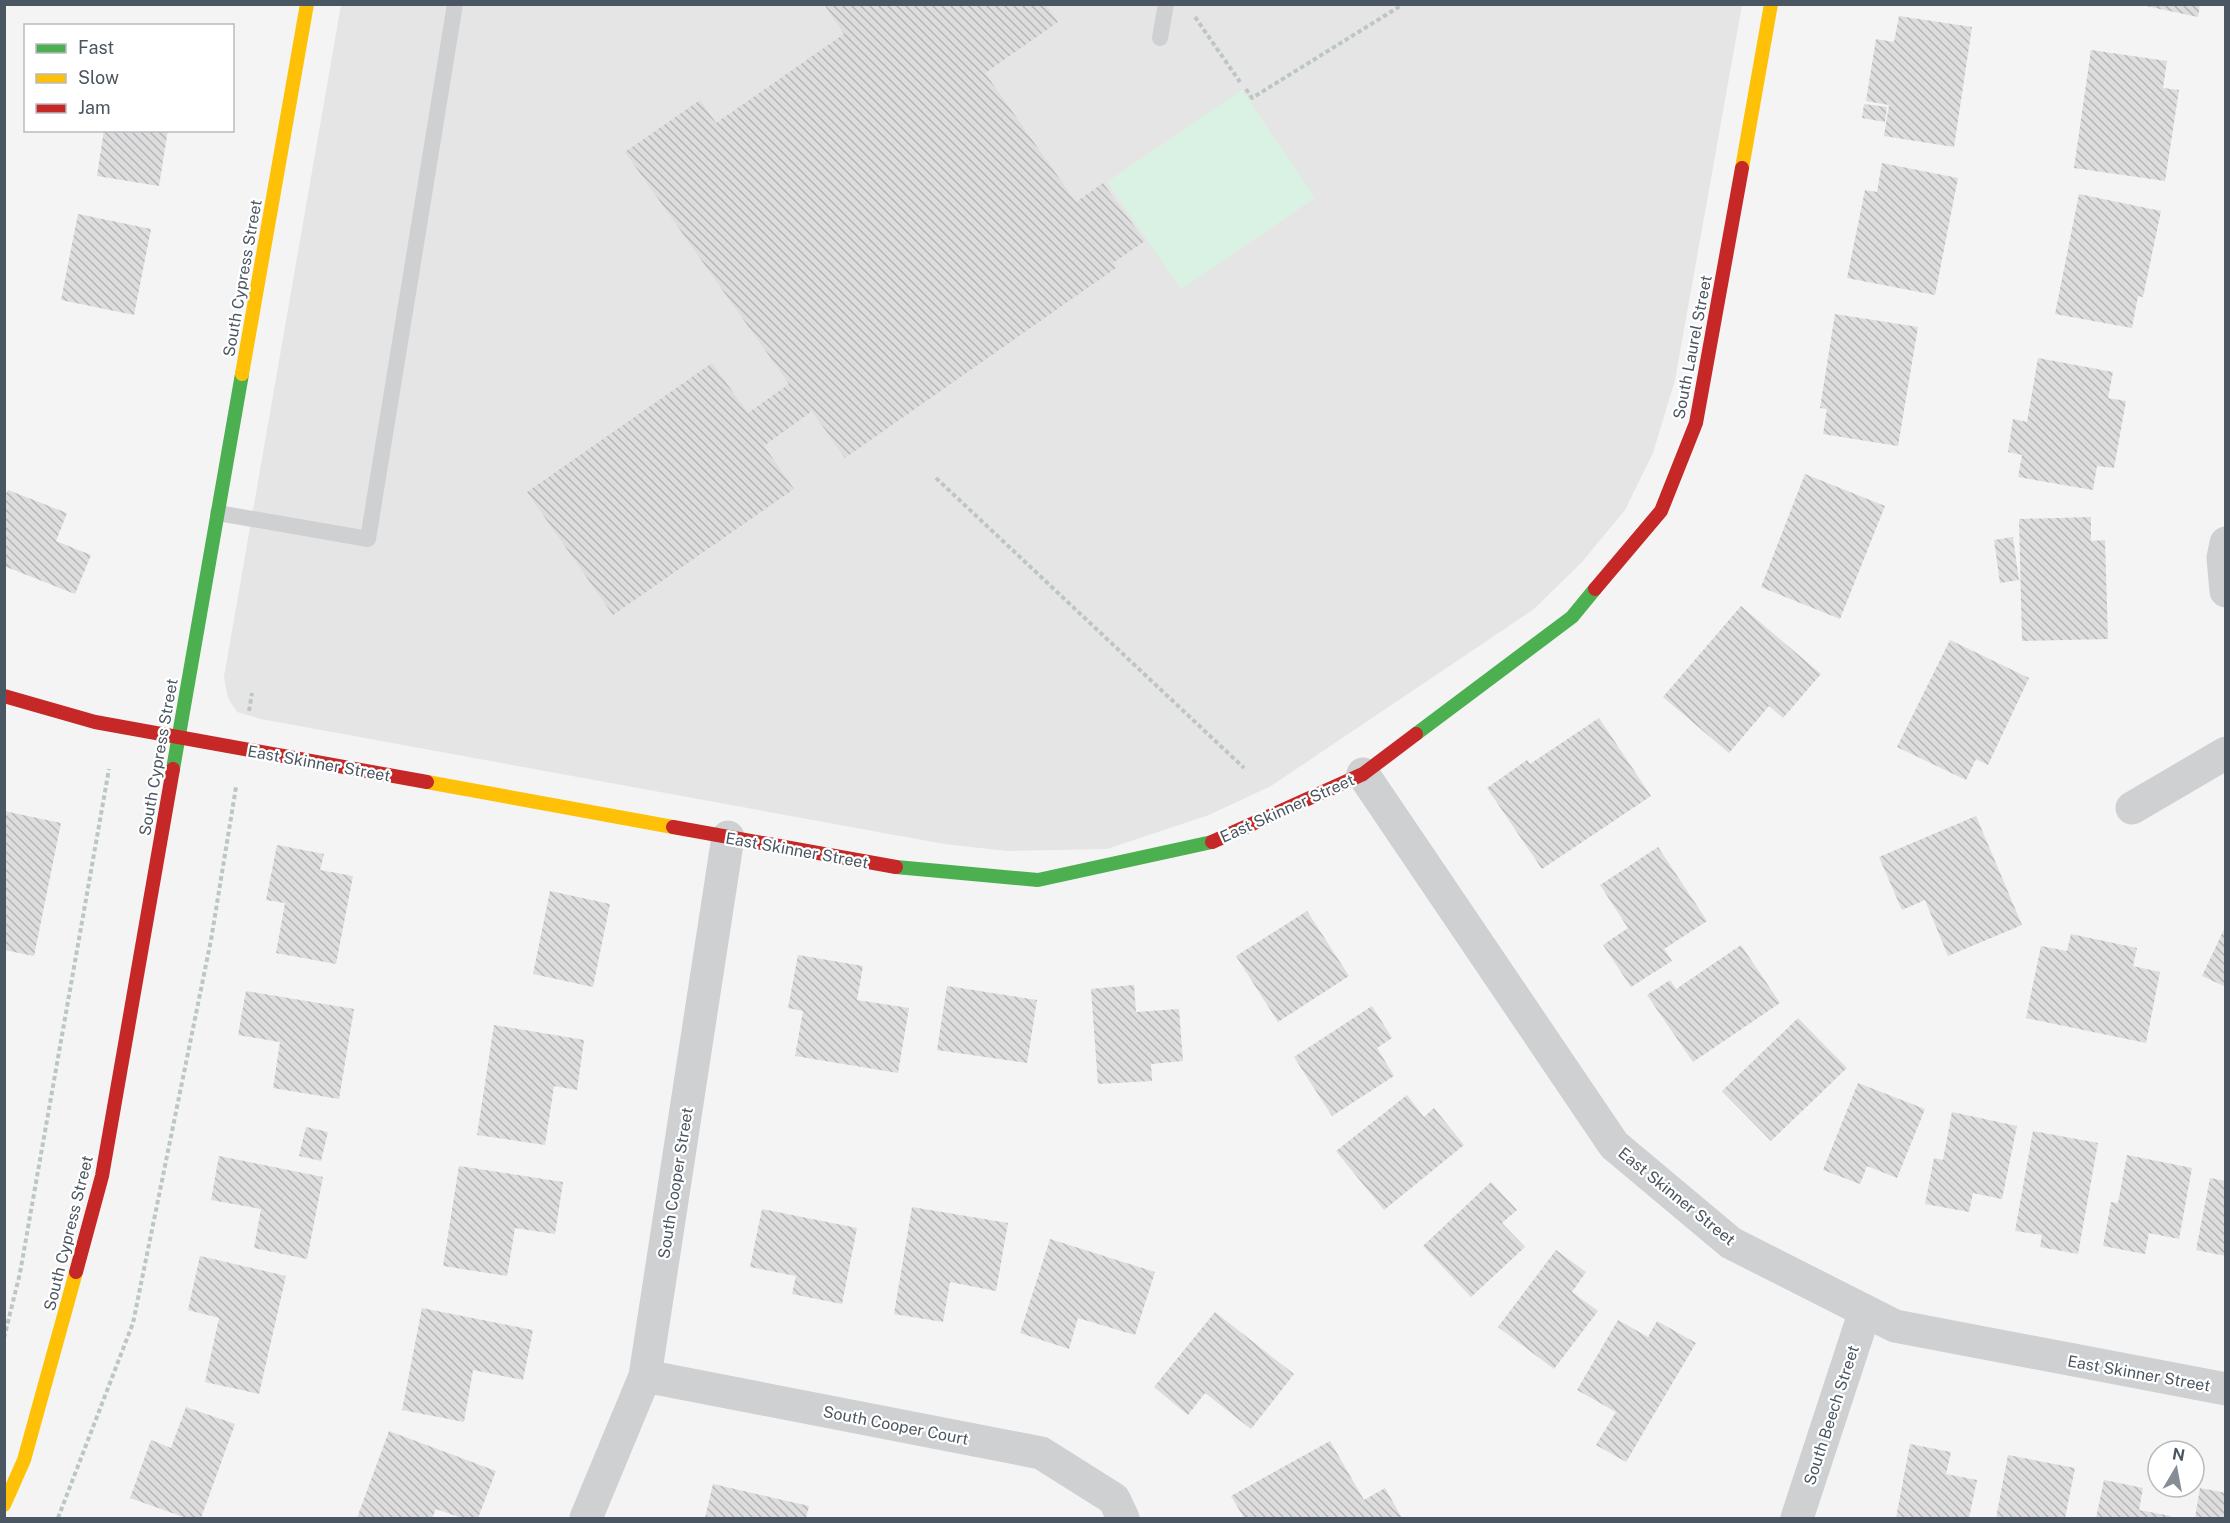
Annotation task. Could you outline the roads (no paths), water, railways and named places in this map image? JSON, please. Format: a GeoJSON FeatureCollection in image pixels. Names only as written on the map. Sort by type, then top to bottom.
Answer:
{"type":"FeatureCollection","features":[{"type":"Feature","properties":{"kind":"street","name":"South Cypress Street"},"geometry":{"type":"LineString","coordinates":[[4,1505],[24,1460],[102,1176],[307,4]]}},
{"type":"Feature","properties":{"kind":"street","name":"South Laurel Street"},"geometry":{"type":"LineString","coordinates":[[1363,774],[1572,617],[1661,512],[1696,423],[1771,4]]}},
{"type":"Feature","properties":{"kind":"street"},"geometry":{"type":"LineString","coordinates":[[2226,543],[2223,558],[2226,591]]}},
{"type":"Feature","properties":{"kind":"street","name":"East Skinner Street"},"geometry":{"type":"LineString","coordinates":[[4,696],[95,722],[900,868],[1038,880],[1217,841],[1363,774],[1614,1145],[1731,1243],[1895,1326],[2226,1389]]}},
{"type":"Feature","properties":{"kind":"street"},"geometry":{"type":"LineString","coordinates":[[2132,808],[2226,753]]}},
{"type":"Feature","properties":{"kind":"street","name":"South Cooper Street"},"geometry":{"type":"LineString","coordinates":[[586,1518],[645,1376],[728,837]]}},
{"type":"Feature","properties":{"kind":"street","name":"South Beech Street"},"geometry":{"type":"LineString","coordinates":[[1797,1518],[1864,1311]]}},
{"type":"Feature","properties":{"kind":"street","name":"South Cooper Court"},"geometry":{"type":"LineString","coordinates":[[645,1376],[1041,1453],[1114,1499],[1123,1518]]}},
{"type":"Feature","properties":{"kind":"lane"},"geometry":{"type":"LineString","coordinates":[[218,513],[368,538],[455,4]]}},
{"type":"Feature","properties":{"kind":"lane"},"geometry":{"type":"LineString","coordinates":[[1160,38],[1166,4]]}}]}
